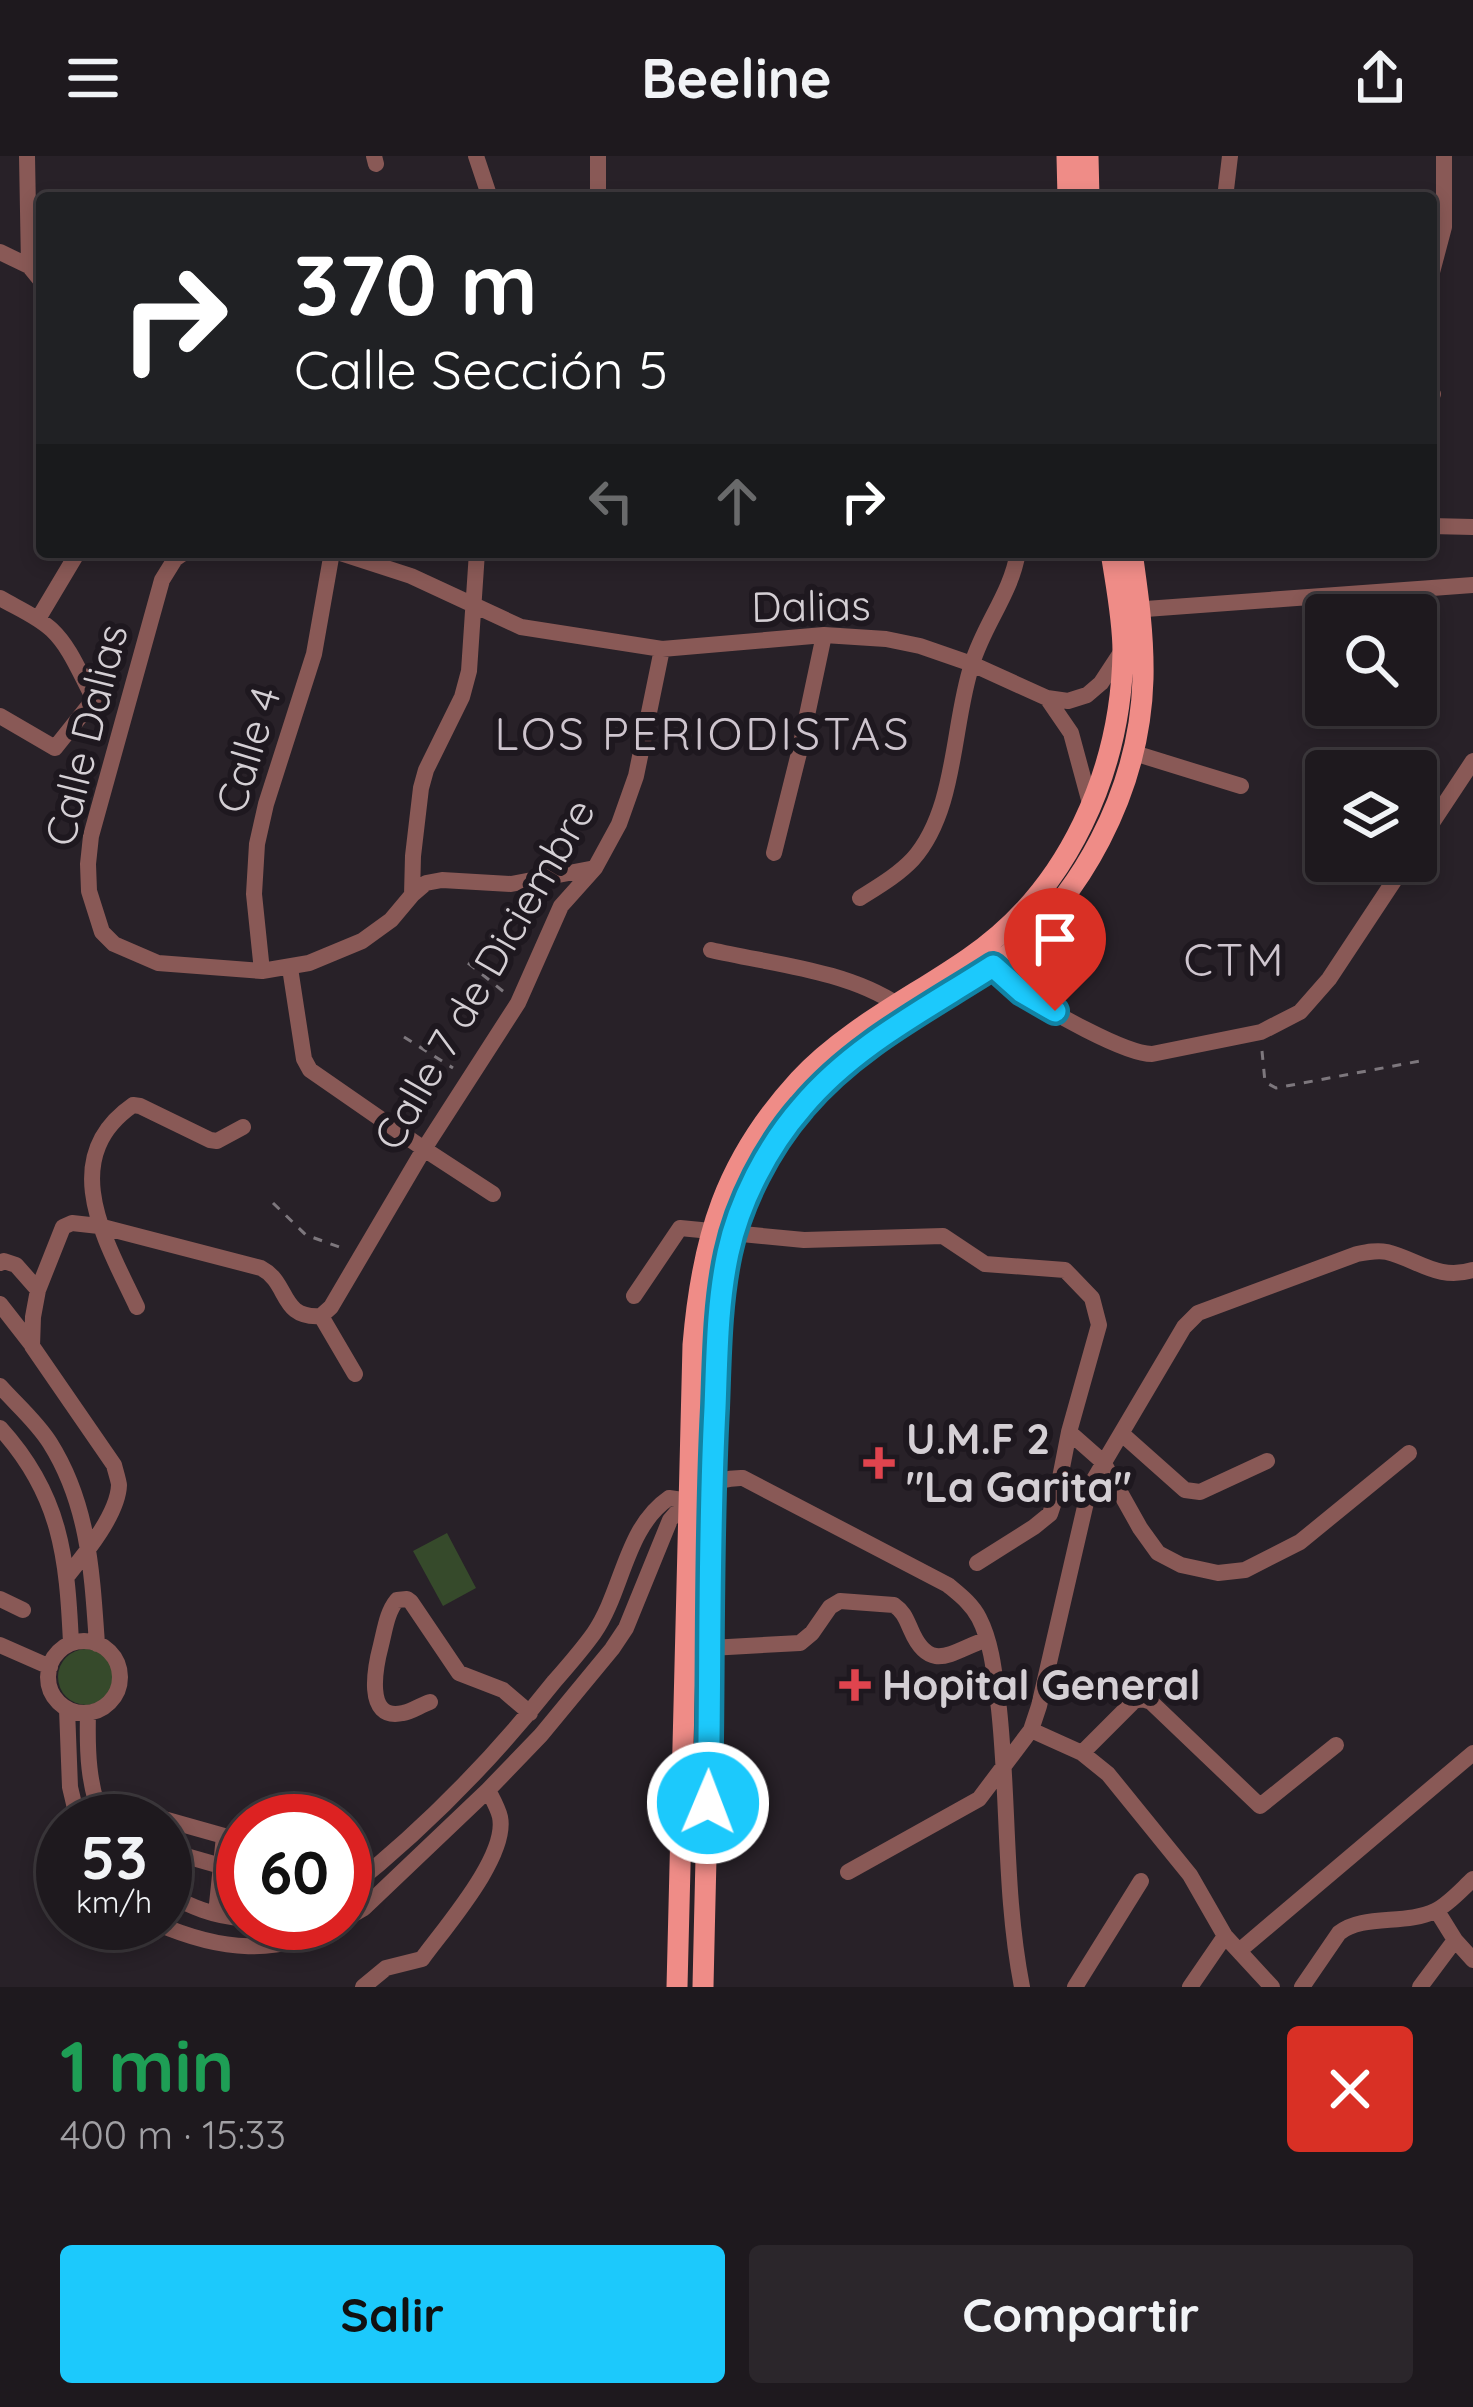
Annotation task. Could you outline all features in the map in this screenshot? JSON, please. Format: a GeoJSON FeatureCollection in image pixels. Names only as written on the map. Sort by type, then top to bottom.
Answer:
{"type":"FeatureCollection","features":[{"type":"Feature","properties":{"kind":"main road"},"geometry":{"type":"LineString","coordinates":[[1067,156],[1068,192]]}},
{"type":"Feature","properties":{"kind":"main road"},"geometry":{"type":"LineString","coordinates":[[1088,156],[1089,192]]}},
{"type":"Feature","properties":{"kind":"main road"},"geometry":{"type":"LineString","coordinates":[[722,1232],[742,1209],[769,1154],[799,1109],[836,1070],[993,966],[1055,908],[1085,866],[1111,818],[1133,753],[1143,680],[1130,610],[1113,558]]}},
{"type":"Feature","properties":{"kind":"main road"},"geometry":{"type":"LineString","coordinates":[[677,1987],[697,1291],[722,1232],[737,1167],[789,1091],[837,1045],[975,955],[1013,922],[1069,851],[1091,807],[1110,750],[1130,610],[1132,558]]}},
{"type":"Feature","properties":{"kind":"main road"},"geometry":{"type":"LineString","coordinates":[[703,1987],[712,1482],[728,1252],[722,1232]]}},
{"type":"Feature","properties":{"kind":"street"},"geometry":{"type":"LineString","coordinates":[[27,156],[29,266]]}},
{"type":"Feature","properties":{"kind":"street"},"geometry":{"type":"LineString","coordinates":[[476,156],[488,192]]}},
{"type":"Feature","properties":{"kind":"street"},"geometry":{"type":"LineString","coordinates":[[598,156],[598,192]]}},
{"type":"Feature","properties":{"kind":"street"},"geometry":{"type":"LineString","coordinates":[[1226,192],[1230,156]]}},
{"type":"Feature","properties":{"kind":"street"},"geometry":{"type":"LineString","coordinates":[[1437,253],[1444,226],[1444,156]]}},
{"type":"Feature","properties":{"kind":"street"},"geometry":{"type":"LineString","coordinates":[[0,252],[36,275]]}},
{"type":"Feature","properties":{"kind":"street"},"geometry":{"type":"LineString","coordinates":[[1437,526],[1473,527]]}},
{"type":"Feature","properties":{"kind":"street"},"geometry":{"type":"LineString","coordinates":[[38,619],[74,558]]}},
{"type":"Feature","properties":{"kind":"street","name":"Calle Dalias"},"geometry":{"type":"LineString","coordinates":[[178,558],[162,580],[125,708],[91,836],[89,891],[102,932],[115,944],[158,963],[262,971]]}},
{"type":"Feature","properties":{"kind":"street","name":"Calle 4"},"geometry":{"type":"LineString","coordinates":[[262,971],[254,894],[257,844],[314,654],[333,558]]}},
{"type":"Feature","properties":{"kind":"street","name":"Dalias"},"geometry":{"type":"LineString","coordinates":[[353,558],[411,576],[521,627],[662,649],[824,635],[886,639],[972,664],[1047,698]]}},
{"type":"Feature","properties":{"kind":"street"},"geometry":{"type":"LineString","coordinates":[[412,895],[421,788],[469,671],[476,558]]}},
{"type":"Feature","properties":{"kind":"street"},"geometry":{"type":"LineString","coordinates":[[860,898],[916,856],[934,825],[972,664],[1007,594],[1016,558]]}},
{"type":"Feature","properties":{"kind":"street"},"geometry":{"type":"LineString","coordinates":[[1130,610],[1473,585]]}},
{"type":"Feature","properties":{"kind":"street"},"geometry":{"type":"LineString","coordinates":[[0,598],[38,619],[64,645],[94,699],[125,708]]}},
{"type":"Feature","properties":{"kind":"street"},"geometry":{"type":"LineString","coordinates":[[774,853],[824,635]]}},
{"type":"Feature","properties":{"kind":"street"},"geometry":{"type":"LineString","coordinates":[[1047,698],[1069,701],[1087,695],[1114,666],[1123,648]]}},
{"type":"Feature","properties":{"kind":"street","name":"Calle 7 de Diciembre"},"geometry":{"type":"LineString","coordinates":[[321,1316],[331,1307],[424,1149],[518,1004],[561,906],[596,868],[619,824],[635,776],[662,649]]}},
{"type":"Feature","properties":{"kind":"street"},"geometry":{"type":"LineString","coordinates":[[1047,698],[1071,733],[1091,807]]}},
{"type":"Feature","properties":{"kind":"street"},"geometry":{"type":"LineString","coordinates":[[0,716],[55,748],[94,699]]}},
{"type":"Feature","properties":{"kind":"street"},"geometry":{"type":"LineString","coordinates":[[1133,753],[1241,786]]}},
{"type":"Feature","properties":{"kind":"street"},"geometry":{"type":"LineString","coordinates":[[1437,815],[1473,761]]}},
{"type":"Feature","properties":{"kind":"street"},"geometry":{"type":"LineString","coordinates":[[262,971],[290,968],[362,941],[392,920],[426,883],[511,884],[596,868]]}},
{"type":"Feature","properties":{"kind":"street"},"geometry":{"type":"LineString","coordinates":[[993,966],[1022,992],[1139,1054],[1261,1032],[1300,1012],[1393,882]]}},
{"type":"Feature","properties":{"kind":"street"},"geometry":{"type":"LineString","coordinates":[[711,950],[854,982],[898,1005]]}},
{"type":"Feature","properties":{"kind":"street"},"geometry":{"type":"LineString","coordinates":[[290,968],[304,1059],[310,1070],[494,1194]]}},
{"type":"Feature","properties":{"kind":"street"},"geometry":{"type":"LineString","coordinates":[[137,1307],[99,1226],[90,1182],[94,1154],[106,1131],[126,1109],[140,1106],[210,1140],[217,1141],[243,1126]]}},
{"type":"Feature","properties":{"kind":"street"},"geometry":{"type":"LineString","coordinates":[[32,1346],[38,1290],[64,1227],[72,1223],[261,1268],[277,1280],[297,1313],[321,1316],[355,1374]]}},
{"type":"Feature","properties":{"kind":"street"},"geometry":{"type":"LineString","coordinates":[[634,1296],[680,1228],[803,1240],[943,1236],[986,1264],[1065,1270],[1092,1298],[1099,1325],[1069,1432],[1058,1493],[1050,1514],[1034,1528],[977,1563]]}},
{"type":"Feature","properties":{"kind":"street"},"geometry":{"type":"LineString","coordinates":[[848,1872],[979,1799],[1031,1730],[1087,1498],[1103,1462],[1184,1327],[1198,1313],[1375,1251],[1440,1272],[1456,1275],[1473,1270]]}},
{"type":"Feature","properties":{"kind":"street"},"geometry":{"type":"LineString","coordinates":[[0,1263],[16,1265],[38,1290]]}},
{"type":"Feature","properties":{"kind":"street"},"geometry":{"type":"LineString","coordinates":[[0,1304],[114,1465],[119,1484],[109,1515],[68,1575]]}},
{"type":"Feature","properties":{"kind":"street"},"geometry":{"type":"LineString","coordinates":[[0,1386],[48,1439],[71,1481],[89,1549],[98,1643]]}},
{"type":"Feature","properties":{"kind":"street"},"geometry":{"type":"LineString","coordinates":[[0,1429],[24,1454],[60,1534],[68,1575],[70,1643]]}},
{"type":"Feature","properties":{"kind":"street"},"geometry":{"type":"LineString","coordinates":[[1069,1432],[1103,1462],[1158,1552],[1180,1564],[1218,1573],[1245,1570],[1300,1542],[1409,1453]]}},
{"type":"Feature","properties":{"kind":"street"},"geometry":{"type":"LineString","coordinates":[[1122,1434],[1185,1490],[1200,1492],[1267,1461]]}},
{"type":"Feature","properties":{"kind":"street"},"geometry":{"type":"LineString","coordinates":[[372,1900],[542,1735],[612,1648],[626,1628],[670,1520],[712,1482],[743,1478],[948,1585],[978,1615],[988,1639],[1005,1763],[1010,1900],[1022,1987]]}},
{"type":"Feature","properties":{"kind":"street"},"geometry":{"type":"LineString","coordinates":[[372,1871],[460,1789],[530,1713],[593,1634],[652,1509],[668,1498],[689,1501]]}},
{"type":"Feature","properties":{"kind":"street"},"geometry":{"type":"LineString","coordinates":[[0,1599],[23,1610]]}},
{"type":"Feature","properties":{"kind":"street"},"geometry":{"type":"LineString","coordinates":[[430,1702],[394,1714],[381,1705],[373,1688],[389,1611],[397,1600],[411,1602],[459,1673],[503,1690],[530,1713]]}},
{"type":"Feature","properties":{"kind":"street"},"geometry":{"type":"LineString","coordinates":[[710,1648],[800,1643],[840,1601],[894,1605],[902,1610],[926,1655],[939,1657],[988,1639]]}},
{"type":"Feature","properties":{"kind":"street"},"geometry":{"type":"LineString","coordinates":[[70,1643],[98,1643],[118,1661],[121,1678],[116,1695],[104,1707],[88,1713],[67,1708],[50,1688],[50,1666],[59,1650],[70,1643]]}},
{"type":"Feature","properties":{"kind":"street"},"geometry":{"type":"LineString","coordinates":[[0,1645],[50,1666]]}},
{"type":"Feature","properties":{"kind":"street"},"geometry":{"type":"LineString","coordinates":[[1082,1753],[1134,1701],[1142,1699],[1151,1702],[1260,1806],[1336,1745]]}},
{"type":"Feature","properties":{"kind":"street"},"geometry":{"type":"LineString","coordinates":[[67,1708],[72,1794]]}},
{"type":"Feature","properties":{"kind":"street"},"geometry":{"type":"LineString","coordinates":[[88,1713],[87,1757],[94,1794]]}},
{"type":"Feature","properties":{"kind":"street"},"geometry":{"type":"LineString","coordinates":[[1031,1730],[1082,1753],[1108,1774],[1190,1875],[1225,1936],[1272,1987]]}},
{"type":"Feature","properties":{"kind":"street"},"geometry":{"type":"LineString","coordinates":[[1240,1951],[1473,1753]]}},
{"type":"Feature","properties":{"kind":"street"},"geometry":{"type":"LineString","coordinates":[[363,1987],[386,1968],[422,1958],[494,1858],[500,1814],[488,1790]]}},
{"type":"Feature","properties":{"kind":"street"},"geometry":{"type":"LineString","coordinates":[[1302,1987],[1347,1926],[1437,1911],[1473,1879]]}},
{"type":"Feature","properties":{"kind":"street"},"geometry":{"type":"LineString","coordinates":[[1075,1987],[1141,1881]]}},
{"type":"Feature","properties":{"kind":"street"},"geometry":{"type":"LineString","coordinates":[[192,1907],[216,1914]]}},
{"type":"Feature","properties":{"kind":"street"},"geometry":{"type":"LineString","coordinates":[[1437,1911],[1473,1960]]}},
{"type":"Feature","properties":{"kind":"street"},"geometry":{"type":"LineString","coordinates":[[1190,1987],[1225,1936]]}},
{"type":"Feature","properties":{"kind":"street"},"geometry":{"type":"LineString","coordinates":[[1420,1987],[1455,1940]]}},
{"type":"Feature","properties":{"kind":"path"},"geometry":{"type":"LineString","coordinates":[[468,963],[518,1004]]}},
{"type":"Feature","properties":{"kind":"path"},"geometry":{"type":"LineString","coordinates":[[1261,1032],[1265,1082],[1276,1088],[1420,1061]]}},
{"type":"Feature","properties":{"kind":"path"},"geometry":{"type":"LineString","coordinates":[[404,1037],[469,1079]]}},
{"type":"Feature","properties":{"kind":"path"},"geometry":{"type":"LineString","coordinates":[[273,1203],[306,1235],[361,1254]]}},
{"type":"Feature","properties":{"kind":"green space"},"geometry":{"type":"Polygon","coordinates":[[[447,1533],[476,1588],[443,1606],[413,1551],[447,1533]]]}},
{"type":"Feature","properties":{"kind":"green space"},"geometry":{"type":"Polygon","coordinates":[[[86,1649],[106,1657],[114,1677],[106,1697],[86,1705],[66,1697],[58,1677],[66,1657],[86,1649]]]}},
{"type":"Feature","properties":{"kind":"place","name":"U.M.F 2 \"La Garita\""},"geometry":{"type":"Point","coordinates":[879,1463]}},
{"type":"Feature","properties":{"kind":"place","name":"Hopital General"},"geometry":{"type":"Point","coordinates":[855,1685]}},
{"type":"Feature","properties":{"kind":"district","name":"LOS PERIODISTAS"},"geometry":{"type":"Point","coordinates":[703,734]}},
{"type":"Feature","properties":{"kind":"district","name":"CTM"},"geometry":{"type":"Point","coordinates":[1235,960]}},
{"type":"Feature","properties":{"kind":"route"},"geometry":{"type":"LineString","coordinates":[[708,1803],[711,1471],[721,1304],[728,1252],[742,1209],[769,1154],[799,1109],[836,1070],[993,966],[1022,992],[1055,1011]]}}]}
